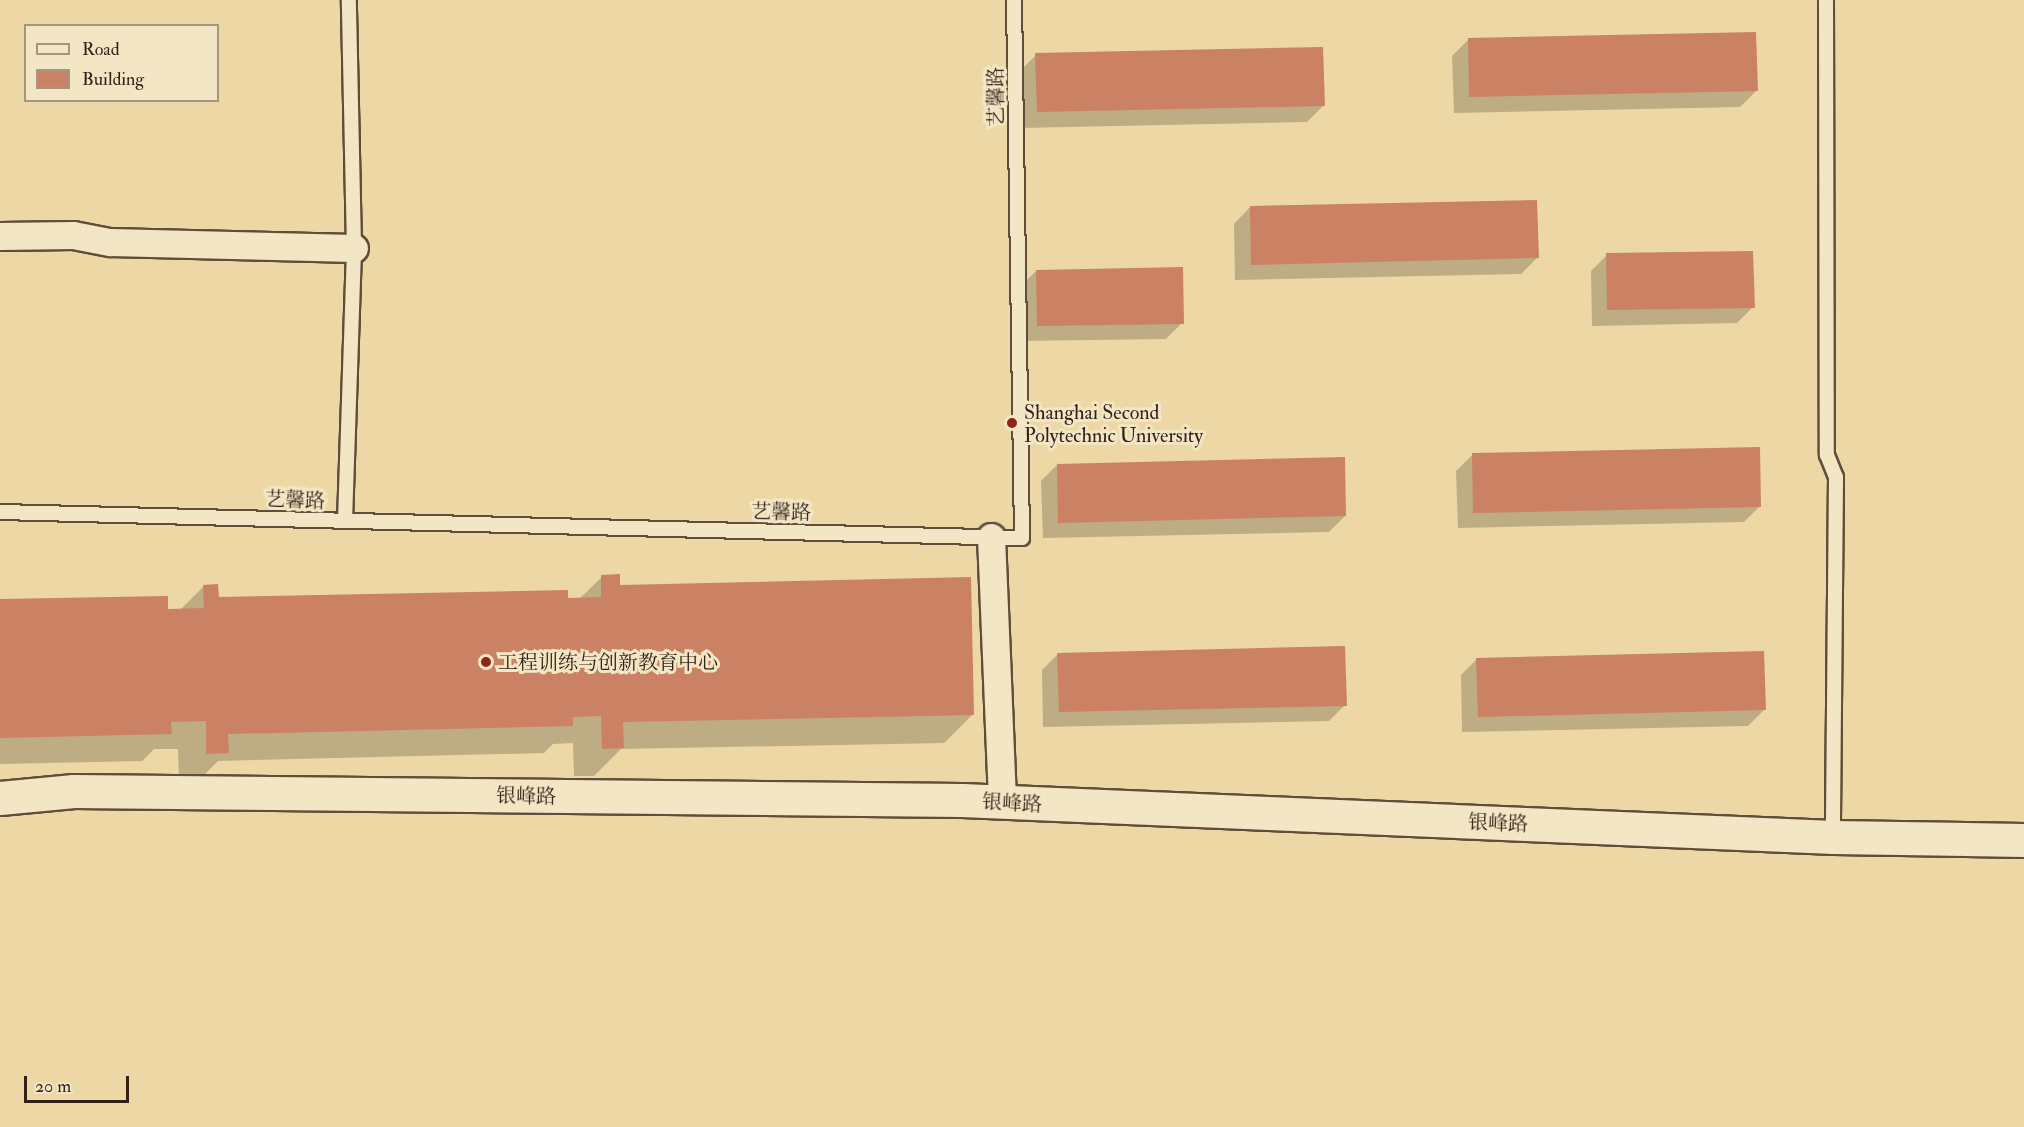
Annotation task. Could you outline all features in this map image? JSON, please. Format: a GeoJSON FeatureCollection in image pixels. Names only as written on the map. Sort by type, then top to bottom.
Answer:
{"type":"FeatureCollection","features":[{"type":"Feature","properties":{"kind":"street"},"geometry":{"type":"LineString","coordinates":[[0,236],[73,235],[110,242],[354,248]]}},
{"type":"Feature","properties":{"kind":"street"},"geometry":{"type":"LineString","coordinates":[[991,537],[1002,802]]}},
{"type":"Feature","properties":{"kind":"street","name":"银峰路"},"geometry":{"type":"LineString","coordinates":[[0,798],[74,791],[1002,802],[1833,837],[2024,840]]}},
{"type":"Feature","properties":{"kind":"lane"},"geometry":{"type":"LineString","coordinates":[[345,521],[354,248],[349,0]]}},
{"type":"Feature","properties":{"kind":"lane","name":"艺馨路"},"geometry":{"type":"LineString","coordinates":[[0,512],[1023,538],[1014,0]]}},
{"type":"Feature","properties":{"kind":"lane"},"geometry":{"type":"LineString","coordinates":[[1826,0],[1827,454],[1836,477],[1833,837]]}},
{"type":"Feature","properties":{"kind":"building"},"geometry":{"type":"Polygon","coordinates":[[[1756,32],[1758,91],[1469,97],[1468,38],[1756,32]]]}},
{"type":"Feature","properties":{"kind":"building"},"geometry":{"type":"Polygon","coordinates":[[[1323,47],[1325,106],[1037,112],[1035,53],[1323,47]]]}},
{"type":"Feature","properties":{"kind":"building"},"geometry":{"type":"Polygon","coordinates":[[[1537,200],[1539,258],[1251,265],[1250,206],[1537,200]]]}},
{"type":"Feature","properties":{"kind":"building"},"geometry":{"type":"Polygon","coordinates":[[[1753,251],[1755,308],[1607,310],[1606,253],[1753,251]]]}},
{"type":"Feature","properties":{"kind":"building"},"geometry":{"type":"Polygon","coordinates":[[[1183,267],[1184,324],[1037,326],[1036,270],[1183,267]]]}},
{"type":"Feature","properties":{"kind":"building"},"geometry":{"type":"Polygon","coordinates":[[[1760,447],[1761,507],[1473,513],[1472,453],[1760,447]]]}},
{"type":"Feature","properties":{"kind":"building"},"geometry":{"type":"Polygon","coordinates":[[[1345,457],[1346,516],[1058,523],[1057,464],[1345,457]]]}},
{"type":"Feature","properties":{"kind":"building","name":"工程训练与创新教育中心"},"geometry":{"type":"Polygon","coordinates":[[[620,574],[620,585],[971,577],[974,715],[623,722],[624,748],[602,749],[601,716],[573,717],[573,726],[228,734],[229,753],[206,754],[206,721],[171,722],[172,734],[0,738],[0,599],[168,596],[168,609],[204,608],[203,585],[218,584],[219,597],[568,590],[568,598],[601,597],[601,575],[620,574]]]}},
{"type":"Feature","properties":{"kind":"building"},"geometry":{"type":"Polygon","coordinates":[[[1345,646],[1347,706],[1059,712],[1057,653],[1345,646]]]}},
{"type":"Feature","properties":{"kind":"building"},"geometry":{"type":"Polygon","coordinates":[[[1764,651],[1766,710],[1478,717],[1476,658],[1764,651]]]}},
{"type":"Feature","properties":{"kind":"place","name":"Shanghai Second Polytechnic University"},"geometry":{"type":"Point","coordinates":[1012,423]}},
{"type":"Feature","properties":{"kind":"place","name":"工程训练与创新教育中心"},"geometry":{"type":"Point","coordinates":[486,662]}}]}
